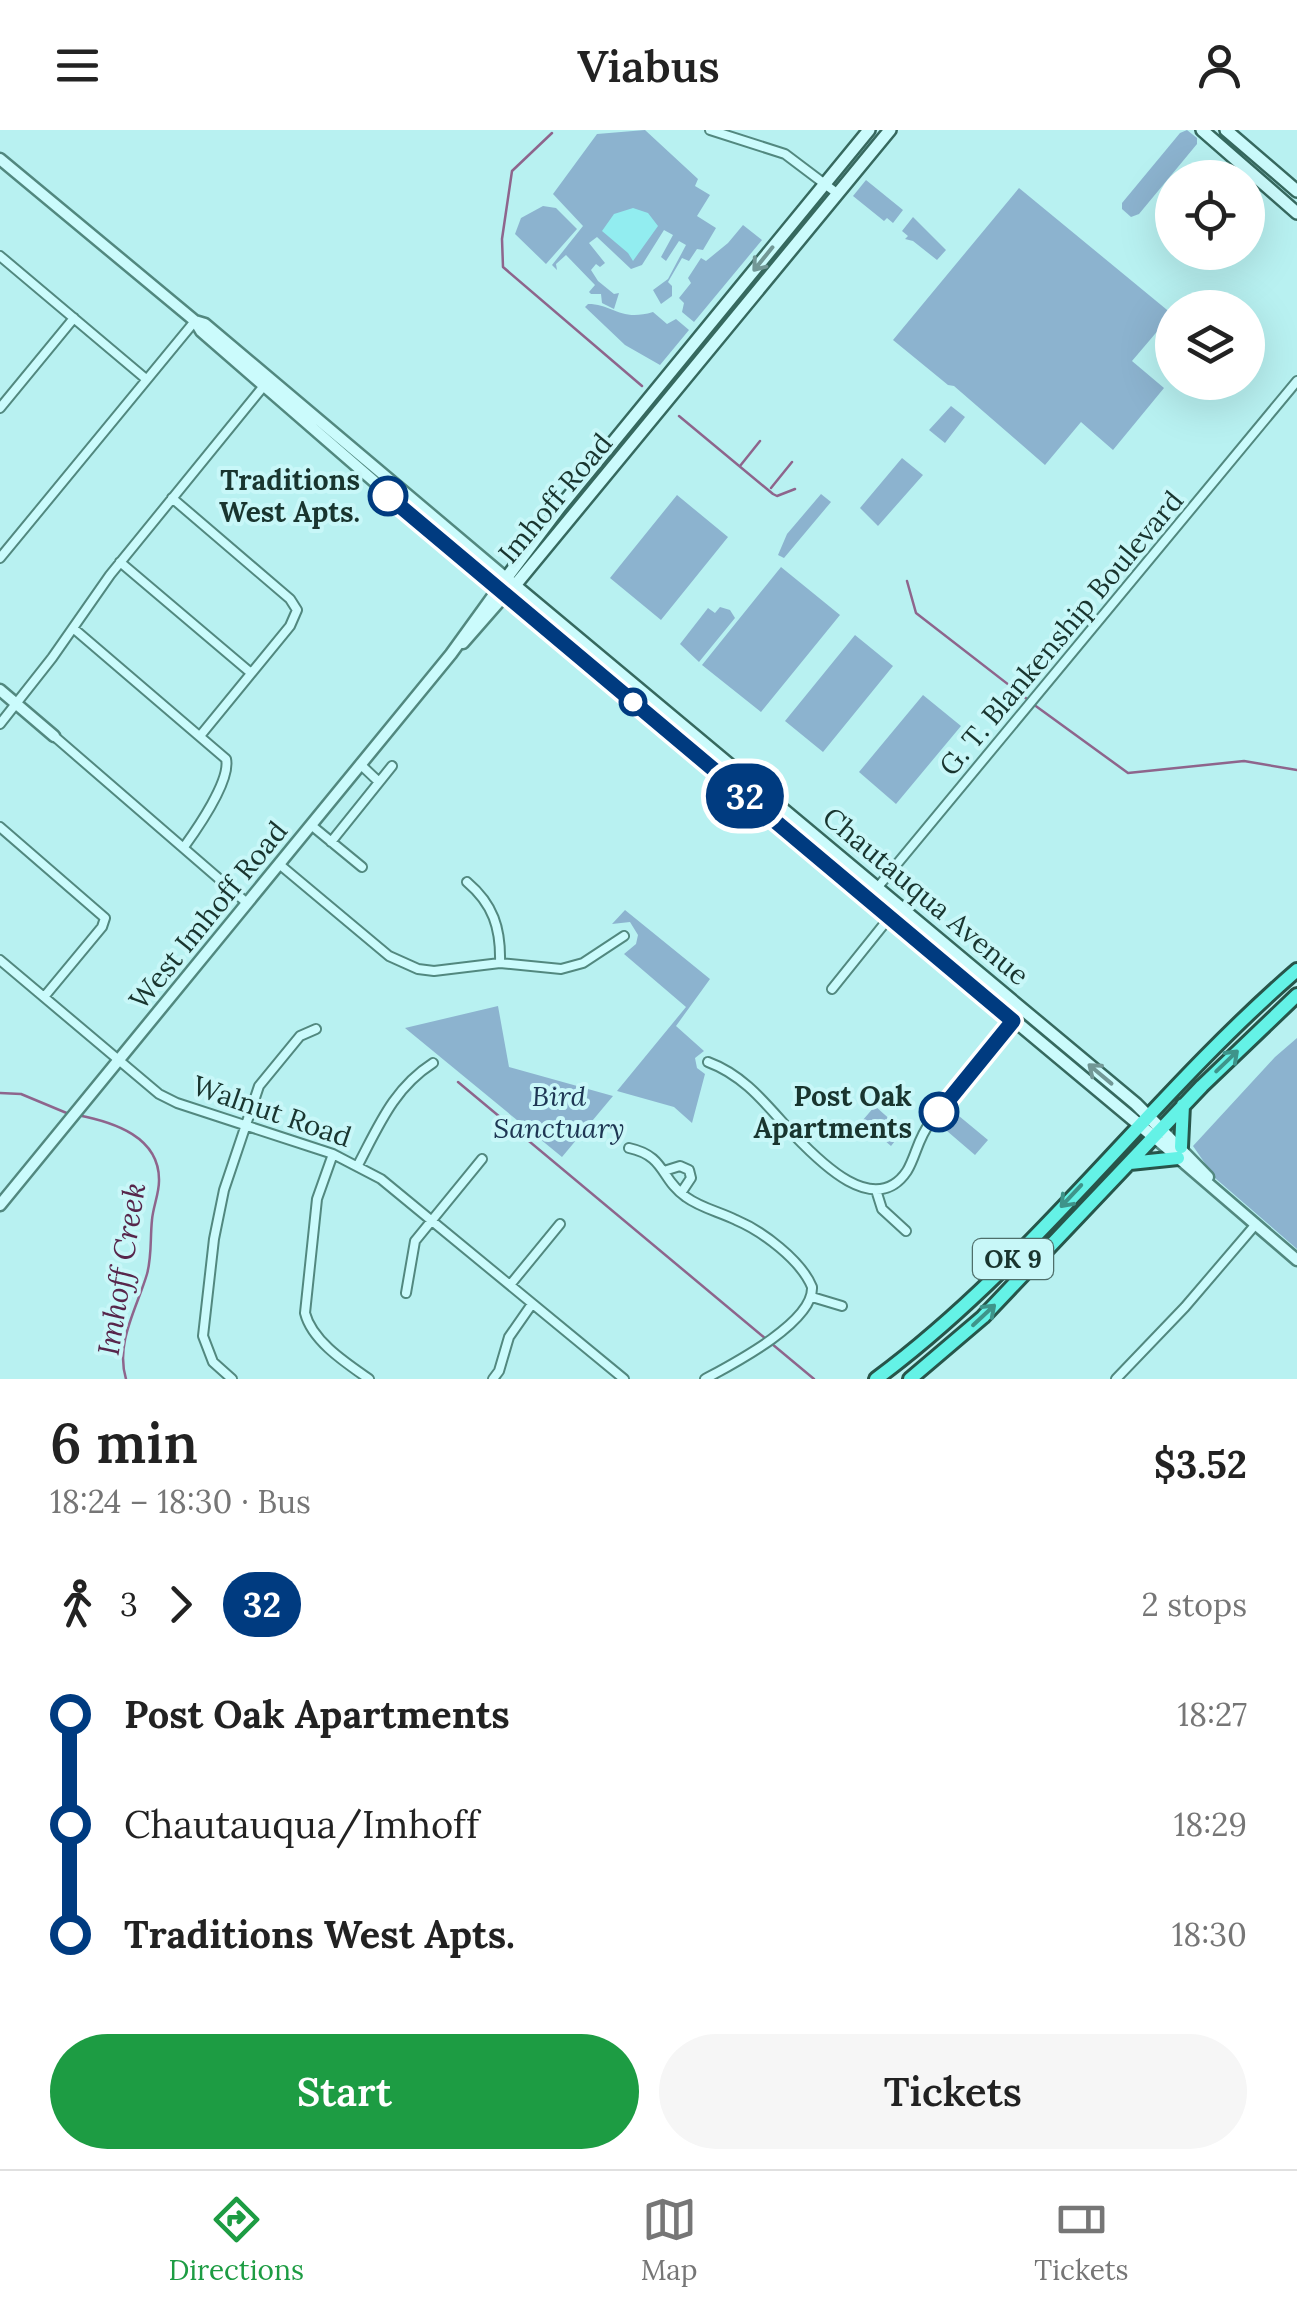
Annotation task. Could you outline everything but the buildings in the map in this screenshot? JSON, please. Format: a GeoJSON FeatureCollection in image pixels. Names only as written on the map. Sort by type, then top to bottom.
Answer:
{"type":"FeatureCollection","features":[{"type":"Feature","properties":{"kind":"highway","name":"OK 9"},"geometry":{"type":"LineString","coordinates":[[876,1379],[923,1344],[998,1276],[1143,1121],[1297,970]]}},
{"type":"Feature","properties":{"kind":"highway","name":"OK 9"},"geometry":{"type":"LineString","coordinates":[[910,1379],[984,1317],[1184,1105],[1297,996]]}},
{"type":"Feature","properties":{"kind":"highway"},"geometry":{"type":"LineString","coordinates":[[1130,1163],[1180,1153],[1184,1105]]}},
{"type":"Feature","properties":{"kind":"main road","name":"Imhoff Road"},"geometry":{"type":"LineString","coordinates":[[511,581],[869,130]]}},
{"type":"Feature","properties":{"kind":"main road","name":"Imhoff Road"},"geometry":{"type":"LineString","coordinates":[[502,592],[890,130]]}},
{"type":"Feature","properties":{"kind":"main road"},"geometry":{"type":"LineString","coordinates":[[1202,130],[1219,133],[1297,191]]}},
{"type":"Feature","properties":{"kind":"main road"},"geometry":{"type":"LineString","coordinates":[[1219,133],[1297,213]]}},
{"type":"Feature","properties":{"kind":"main road","name":"Chautauqua Avenue"},"geometry":{"type":"LineString","coordinates":[[511,581],[1023,1010],[1157,1133]]}},
{"type":"Feature","properties":{"kind":"main road","name":"Chautauqua Avenue"},"geometry":{"type":"LineString","coordinates":[[502,592],[1013,1021],[1143,1121]]}},
{"type":"Feature","properties":{"kind":"street"},"geometry":{"type":"LineString","coordinates":[[710,130],[786,154],[838,194]]}},
{"type":"Feature","properties":{"kind":"street","name":"Chautauqua Avenue"},"geometry":{"type":"LineString","coordinates":[[0,158],[196,321],[201,331],[511,581]]}},
{"type":"Feature","properties":{"kind":"street"},"geometry":{"type":"LineString","coordinates":[[0,257],[146,379]]}},
{"type":"Feature","properties":{"kind":"street"},"geometry":{"type":"LineString","coordinates":[[0,408],[74,318]]}},
{"type":"Feature","properties":{"kind":"street"},"geometry":{"type":"LineString","coordinates":[[0,558],[196,321]]}},
{"type":"Feature","properties":{"kind":"street"},"geometry":{"type":"LineString","coordinates":[[0,724],[120,562],[267,383]]}},
{"type":"Feature","properties":{"kind":"street","name":"Chautauqua Avenue"},"geometry":{"type":"LineString","coordinates":[[267,383],[502,592]]}},
{"type":"Feature","properties":{"kind":"street","name":"G. T. Blankenship Boulevard"},"geometry":{"type":"LineString","coordinates":[[868,899],[1297,384]]}},
{"type":"Feature","properties":{"kind":"street"},"geometry":{"type":"LineString","coordinates":[[172,498],[290,598],[297,610],[290,626],[200,736]]}},
{"type":"Feature","properties":{"kind":"street"},"geometry":{"type":"LineString","coordinates":[[120,562],[251,673]]}},
{"type":"Feature","properties":{"kind":"street","name":"Imhoff Road"},"geometry":{"type":"LineString","coordinates":[[451,654],[502,592]]}},
{"type":"Feature","properties":{"kind":"street"},"geometry":{"type":"LineString","coordinates":[[73,628],[223,756],[228,769],[204,819],[184,847]]}},
{"type":"Feature","properties":{"kind":"street","name":"West Imhoff Road"},"geometry":{"type":"LineString","coordinates":[[0,1206],[451,654]]}},
{"type":"Feature","properties":{"kind":"street"},"geometry":{"type":"LineString","coordinates":[[0,690],[248,903]]}},
{"type":"Feature","properties":{"kind":"street"},"geometry":{"type":"LineString","coordinates":[[360,764],[380,782]]}},
{"type":"Feature","properties":{"kind":"street"},"geometry":{"type":"LineString","coordinates":[[331,842],[392,766]]}},
{"type":"Feature","properties":{"kind":"street"},"geometry":{"type":"LineString","coordinates":[[311,825],[362,868]]}},
{"type":"Feature","properties":{"kind":"street"},"geometry":{"type":"LineString","coordinates":[[0,827],[105,918],[102,927],[44,997]]}},
{"type":"Feature","properties":{"kind":"street"},"geometry":{"type":"LineString","coordinates":[[278,864],[402,964],[434,972],[500,962],[561,970],[583,963],[624,936]]}},
{"type":"Feature","properties":{"kind":"street"},"geometry":{"type":"LineString","coordinates":[[466,882],[484,899],[494,916],[500,962]]}},
{"type":"Feature","properties":{"kind":"street"},"geometry":{"type":"LineString","coordinates":[[832,989],[899,906]]}},
{"type":"Feature","properties":{"kind":"street","name":"Walnut Road"},"geometry":{"type":"LineString","coordinates":[[0,960],[159,1094],[333,1154],[392,1186],[624,1379]]}},
{"type":"Feature","properties":{"kind":"street"},"geometry":{"type":"LineString","coordinates":[[708,1062],[726,1068],[767,1103],[796,1137],[848,1182],[876,1190],[903,1176],[927,1126],[1023,1010]]}},
{"type":"Feature","properties":{"kind":"street"},"geometry":{"type":"LineString","coordinates":[[232,1379],[213,1362],[203,1336],[218,1216],[244,1125],[262,1080],[300,1036],[316,1029]]}},
{"type":"Feature","properties":{"kind":"street"},"geometry":{"type":"LineString","coordinates":[[358,1165],[398,1092],[410,1078],[434,1063]]}},
{"type":"Feature","properties":{"kind":"street"},"geometry":{"type":"LineString","coordinates":[[1157,1133],[1235,1208],[1297,1260]]}},
{"type":"Feature","properties":{"kind":"street"},"geometry":{"type":"LineString","coordinates":[[629,1148],[654,1157],[681,1194],[763,1236],[806,1275],[812,1286],[812,1297],[778,1334],[705,1379]]}},
{"type":"Feature","properties":{"kind":"street"},"geometry":{"type":"LineString","coordinates":[[333,1154],[317,1199],[304,1306],[308,1324],[319,1338],[369,1379]]}},
{"type":"Feature","properties":{"kind":"street"},"geometry":{"type":"LineString","coordinates":[[406,1293],[414,1245],[482,1158]]}},
{"type":"Feature","properties":{"kind":"street"},"geometry":{"type":"LineString","coordinates":[[664,1171],[680,1166],[689,1170],[690,1178],[681,1194]]}},
{"type":"Feature","properties":{"kind":"street"},"geometry":{"type":"LineString","coordinates":[[876,1190],[882,1209],[906,1231]]}},
{"type":"Feature","properties":{"kind":"street"},"geometry":{"type":"LineString","coordinates":[[510,1285],[560,1224]]}},
{"type":"Feature","properties":{"kind":"street"},"geometry":{"type":"LineString","coordinates":[[1116,1379],[1256,1224]]}},
{"type":"Feature","properties":{"kind":"street"},"geometry":{"type":"LineString","coordinates":[[812,1297],[842,1306]]}},
{"type":"Feature","properties":{"kind":"street"},"geometry":{"type":"LineString","coordinates":[[493,1379],[509,1337],[532,1304]]}},
{"type":"Feature","properties":{"kind":"green space"},"geometry":{"type":"Polygon","coordinates":[[[645,130],[698,179],[695,186],[710,195],[697,216],[716,228],[703,250],[697,249],[689,261],[682,258],[668,282],[672,296],[661,304],[653,290],[668,279],[686,245],[679,241],[666,261],[661,257],[673,235],[664,230],[642,265],[631,269],[597,237],[589,243],[605,263],[600,267],[596,264],[591,270],[598,281],[614,294],[619,293],[614,309],[602,303],[601,294],[589,292],[595,285],[566,255],[556,264],[557,270],[552,265],[583,226],[553,194],[597,134],[645,130]]]}},
{"type":"Feature","properties":{"kind":"green space"},"geometry":{"type":"Polygon","coordinates":[[[1187,130],[1197,138],[1197,144],[1184,160],[1158,160],[1187,130]]]}},
{"type":"Feature","properties":{"kind":"green space"},"geometry":{"type":"Polygon","coordinates":[[[1155,163],[1155,195],[1139,214],[1131,217],[1122,209],[1122,203],[1155,163]]]}},
{"type":"Feature","properties":{"kind":"green space"},"geometry":{"type":"Polygon","coordinates":[[[866,180],[903,210],[893,223],[887,218],[884,221],[853,196],[866,180]]]}},
{"type":"Feature","properties":{"kind":"green space"},"geometry":{"type":"Polygon","coordinates":[[[1019,188],[1155,300],[1155,334],[1132,361],[1155,380],[1155,399],[1113,450],[1081,422],[1045,465],[954,386],[893,340],[1019,188]]]}},
{"type":"Feature","properties":{"kind":"green space"},"geometry":{"type":"Polygon","coordinates":[[[543,206],[556,208],[577,229],[546,264],[515,234],[521,218],[543,206]]]}},
{"type":"Feature","properties":{"kind":"green space"},"geometry":{"type":"Polygon","coordinates":[[[913,217],[946,250],[937,260],[905,239],[908,236],[902,231],[913,217]]]}},
{"type":"Feature","properties":{"kind":"green space"},"geometry":{"type":"Polygon","coordinates":[[[743,225],[762,240],[694,322],[682,312],[684,303],[679,298],[691,283],[688,278],[701,258],[706,261],[743,225]]]}},
{"type":"Feature","properties":{"kind":"green space"},"geometry":{"type":"Polygon","coordinates":[[[588,304],[632,315],[653,312],[667,324],[676,319],[689,330],[660,365],[625,345],[585,307],[588,304]]]}},
{"type":"Feature","properties":{"kind":"green space"},"geometry":{"type":"Polygon","coordinates":[[[951,406],[965,417],[945,443],[929,430],[951,406]]]}},
{"type":"Feature","properties":{"kind":"green space"},"geometry":{"type":"Polygon","coordinates":[[[902,458],[923,475],[878,526],[860,508],[902,458]]]}},
{"type":"Feature","properties":{"kind":"green space"},"geometry":{"type":"Polygon","coordinates":[[[821,494],[831,502],[784,558],[778,555],[787,534],[821,494]]]}},
{"type":"Feature","properties":{"kind":"green space"},"geometry":{"type":"Polygon","coordinates":[[[677,495],[728,537],[661,620],[610,578],[677,495]]]}},
{"type":"Feature","properties":{"kind":"green space"},"geometry":{"type":"Polygon","coordinates":[[[781,567],[840,615],[761,712],[702,665],[781,567]]]}},
{"type":"Feature","properties":{"kind":"green space"},"geometry":{"type":"Polygon","coordinates":[[[720,607],[730,610],[735,618],[699,662],[680,644],[708,608],[715,613],[720,607]]]}},
{"type":"Feature","properties":{"kind":"green space"},"geometry":{"type":"Polygon","coordinates":[[[855,635],[893,666],[823,752],[785,721],[855,635]]]}},
{"type":"Feature","properties":{"kind":"green space"},"geometry":{"type":"Polygon","coordinates":[[[923,695],[961,726],[896,804],[859,772],[923,695]]]}},
{"type":"Feature","properties":{"kind":"green space"},"geometry":{"type":"Polygon","coordinates":[[[625,910],[710,979],[676,1026],[704,1051],[695,1058],[697,1068],[705,1074],[692,1123],[674,1107],[617,1091],[686,1007],[624,954],[636,944],[638,935],[630,922],[612,924],[625,910]]]}},
{"type":"Feature","properties":{"kind":"green space","name":"Bird Sanctuary"},"geometry":{"type":"Polygon","coordinates":[[[498,1006],[509,1067],[613,1096],[562,1157],[405,1028],[498,1006]]]}},
{"type":"Feature","properties":{"kind":"green space"},"geometry":{"type":"Polygon","coordinates":[[[1297,1038],[1297,1249],[1215,1178],[1193,1146],[1297,1038]]]}},
{"type":"Feature","properties":{"kind":"green space"},"geometry":{"type":"Polygon","coordinates":[[[875,1106],[903,1131],[891,1146],[862,1121],[875,1106]]]}},
{"type":"Feature","properties":{"kind":"green space"},"geometry":{"type":"Polygon","coordinates":[[[959,1116],[988,1140],[975,1155],[947,1131],[959,1116]]]}},
{"type":"Feature","properties":{"kind":"sand"},"geometry":{"type":"Polygon","coordinates":[[[633,208],[648,213],[658,226],[633,261],[602,231],[614,214],[633,208]]]}},
{"type":"Feature","properties":{"kind":"waterway"},"geometry":{"type":"LineString","coordinates":[[552,133],[512,171],[502,239],[503,267],[642,386]]}},
{"type":"Feature","properties":{"kind":"waterway"},"geometry":{"type":"LineString","coordinates":[[679,416],[773,494],[795,489]]}},
{"type":"Feature","properties":{"kind":"waterway"},"geometry":{"type":"LineString","coordinates":[[740,466],[760,441]]}},
{"type":"Feature","properties":{"kind":"waterway"},"geometry":{"type":"LineString","coordinates":[[771,488],[792,462]]}},
{"type":"Feature","properties":{"kind":"waterway"},"geometry":{"type":"LineString","coordinates":[[907,581],[916,613],[1027,699]]}},
{"type":"Feature","properties":{"kind":"waterway"},"geometry":{"type":"LineString","coordinates":[[1033,704],[1128,773],[1244,761],[1297,770]]}},
{"type":"Feature","properties":{"kind":"waterway"},"geometry":{"type":"LineString","coordinates":[[458,1082],[814,1379]]}},
{"type":"Feature","properties":{"kind":"waterway","name":"Imhoff Creek"},"geometry":{"type":"LineString","coordinates":[[0,1093],[21,1094],[69,1114]]}},
{"type":"Feature","properties":{"kind":"waterway","name":"Imhoff Creek"},"geometry":{"type":"LineString","coordinates":[[77,1115],[132,1134],[152,1153],[157,1166],[159,1186],[149,1267],[123,1352],[126,1379]]}},
{"type":"Feature","properties":{"kind":"bus line","name":"32"},"geometry":{"type":"LineString","coordinates":[[388,496],[1013,1021],[939,1112]]}},
{"type":"Feature","properties":{"kind":"place","name":"Traditions West Apts."},"geometry":{"type":"Point","coordinates":[388,496]}},
{"type":"Feature","properties":{"kind":"place","name":"Post Oak Apartments"},"geometry":{"type":"Point","coordinates":[939,1112]}}]}
